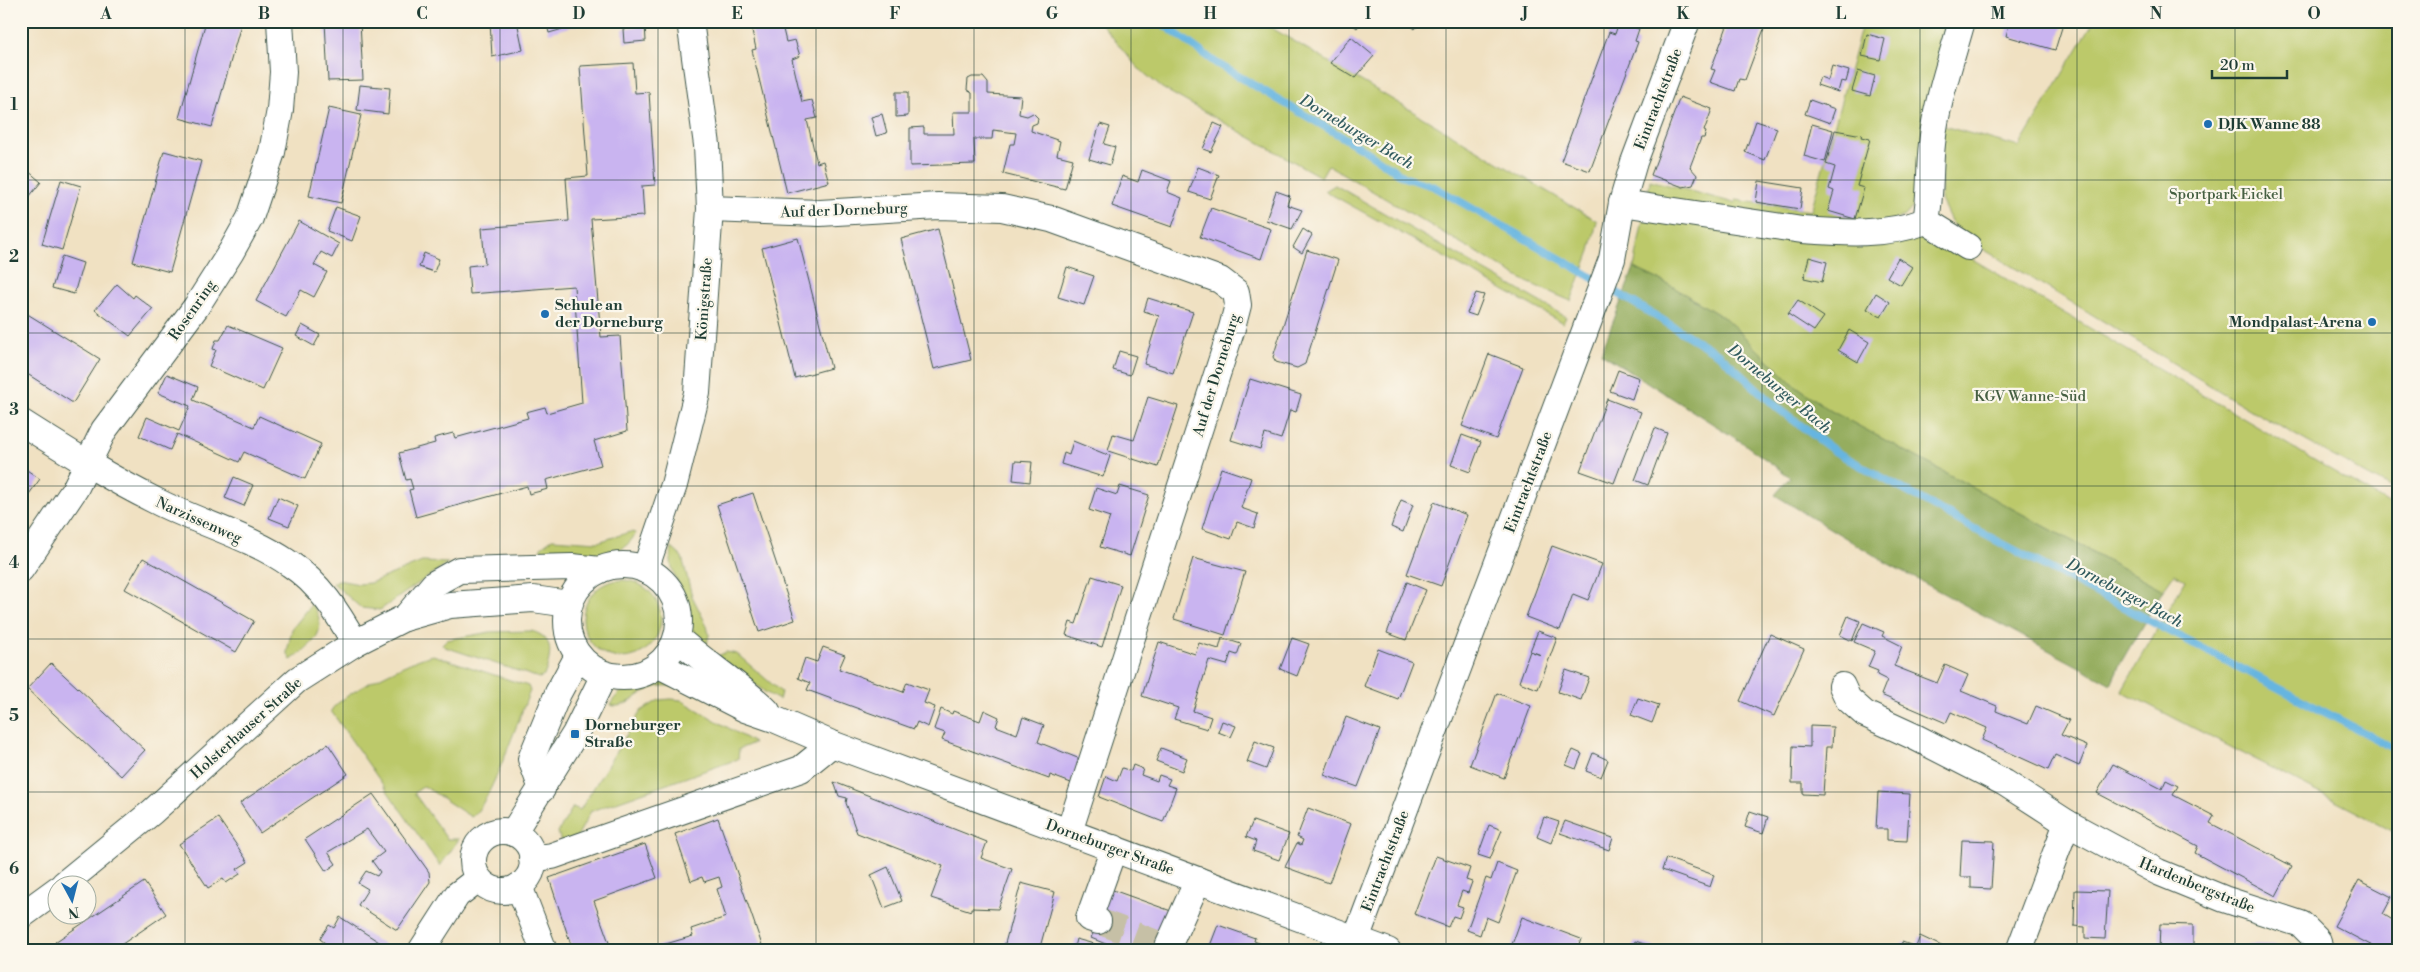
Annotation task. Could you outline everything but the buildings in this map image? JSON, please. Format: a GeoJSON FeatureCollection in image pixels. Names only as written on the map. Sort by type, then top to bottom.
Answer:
{"type":"FeatureCollection","features":[{"type":"Feature","properties":{"kind":"street","name":"Rosenring"},"geometry":{"type":"LineString","coordinates":[[21,569],[74,489],[104,430],[196,308],[232,252],[250,218],[272,152],[280,110],[283,72],[280,21]]}},
{"type":"Feature","properties":{"kind":"street","name":"Königstraße"},"geometry":{"type":"LineString","coordinates":[[645,570],[674,485],[697,393],[710,209],[707,145],[690,21]]}},
{"type":"Feature","properties":{"kind":"street","name":"Eintrachtstraße"},"geometry":{"type":"LineString","coordinates":[[1356,938],[1612,259],[1622,203],[1634,162],[1687,21]]}},
{"type":"Feature","properties":{"kind":"street"},"geometry":{"type":"LineString","coordinates":[[1926,221],[1930,201],[1935,126],[1962,21]]}},
{"type":"Feature","properties":{"kind":"street"},"geometry":{"type":"LineString","coordinates":[[1622,203],[1802,230],[1832,232],[1888,232],[1926,221],[1968,247]]}},
{"type":"Feature","properties":{"kind":"street","name":"Auf der Dorneburg"},"geometry":{"type":"LineString","coordinates":[[710,209],[820,213],[952,205],[1002,208],[1051,218],[1220,280],[1236,292],[1238,305],[1232,328],[1070,832]]}},
{"type":"Feature","properties":{"kind":"street","name":"Narzissenweg"},"geometry":{"type":"LineString","coordinates":[[21,422],[86,464],[156,501],[269,552],[291,564],[320,591],[339,615],[354,643]]}},
{"type":"Feature","properties":{"kind":"street"},"geometry":{"type":"LineString","coordinates":[[615,565],[630,565],[645,570],[657,576],[667,586],[674,598],[680,624],[677,638],[670,653],[659,665],[647,673],[632,677],[604,675],[585,664],[578,656],[567,631],[568,604],[586,578],[600,570],[615,565]]}},
{"type":"Feature","properties":{"kind":"street"},"geometry":{"type":"LineString","coordinates":[[404,618],[434,584],[460,570],[572,567],[600,570]]}},
{"type":"Feature","properties":{"kind":"street","name":"Holsterhauser Straße"},"geometry":{"type":"LineString","coordinates":[[76,874],[152,812],[297,680],[354,643],[404,618],[450,605],[478,601],[533,599],[568,604]]}},
{"type":"Feature","properties":{"kind":"street","name":"Dorneburger Straße"},"geometry":{"type":"LineString","coordinates":[[677,638],[704,662],[734,682],[774,719]]}},
{"type":"Feature","properties":{"kind":"street"},"geometry":{"type":"LineString","coordinates":[[542,789],[531,759],[558,693],[578,656]]}},
{"type":"Feature","properties":{"kind":"street","name":"Dorneburger Straße"},"geometry":{"type":"LineString","coordinates":[[659,665],[718,697],[832,744],[1388,951]]}},
{"type":"Feature","properties":{"kind":"street"},"geometry":{"type":"LineString","coordinates":[[513,833],[575,734],[604,675]]}},
{"type":"Feature","properties":{"kind":"street","name":"Hardenbergstraße"},"geometry":{"type":"LineString","coordinates":[[1842,686],[1848,699],[1865,714],[2005,783],[2067,823],[2158,872],[2224,899],[2301,924],[2318,941],[2320,951]]}},
{"type":"Feature","properties":{"kind":"street"},"geometry":{"type":"LineString","coordinates":[[532,859],[552,856],[801,769],[832,744]]}},
{"type":"Feature","properties":{"kind":"street"},"geometry":{"type":"LineString","coordinates":[[2019,951],[2067,823]]}},
{"type":"Feature","properties":{"kind":"street"},"geometry":{"type":"LineString","coordinates":[[497,832],[513,833],[527,843],[532,859],[529,876],[519,886],[508,890],[492,889],[478,879],[474,871],[473,854],[482,840],[497,832]]}},
{"type":"Feature","properties":{"kind":"street"},"geometry":{"type":"LineString","coordinates":[[1098,921],[1089,918],[1114,848]]}},
{"type":"Feature","properties":{"kind":"street"},"geometry":{"type":"LineString","coordinates":[[421,951],[457,896],[478,879]]}},
{"type":"Feature","properties":{"kind":"street"},"geometry":{"type":"LineString","coordinates":[[1164,947],[1198,880]]}},
{"type":"Feature","properties":{"kind":"street"},"geometry":{"type":"LineString","coordinates":[[519,886],[544,951]]}},
{"type":"Feature","properties":{"kind":"street"},"geometry":{"type":"LineString","coordinates":[[21,916],[48,896]]}},
{"type":"Feature","properties":{"kind":"green space"},"geometry":{"type":"Polygon","coordinates":[[[1099,21],[1260,21],[1597,221],[1590,251],[1571,301],[1527,282],[1328,165],[1321,177],[1162,88],[1137,67],[1099,21]]]}},
{"type":"Feature","properties":{"kind":"green space"},"geometry":{"type":"Polygon","coordinates":[[[1863,21],[1955,21],[1918,201],[1905,216],[1876,225],[1647,201],[1650,180],[1734,203],[1736,200],[1811,211],[1863,21]]]}},
{"type":"Feature","properties":{"kind":"green space","name":"Sportpark Eickel"},"geometry":{"type":"Polygon","coordinates":[[[2094,21],[2399,21],[2399,493],[2256,413],[1968,240],[1951,221],[1941,200],[1943,126],[2019,147],[2094,21]]]}},
{"type":"Feature","properties":{"kind":"green space"},"geometry":{"type":"Polygon","coordinates":[[[1335,185],[1566,317],[1563,323],[1325,191],[1335,185]]]}},
{"type":"Feature","properties":{"kind":"green space","name":"KGV Wanne-Süd"},"geometry":{"type":"Polygon","coordinates":[[[1644,213],[1855,240],[1924,238],[1945,243],[2399,510],[2399,834],[2122,691],[2185,580],[2174,574],[2163,590],[1831,411],[1791,382],[1726,319],[1668,284],[1634,268],[1644,213]]]}},
{"type":"Feature","properties":{"kind":"green space"},"geometry":{"type":"Polygon","coordinates":[[[1634,268],[1668,284],[1726,319],[1791,382],[1831,411],[2163,590],[2120,664],[2111,684],[1887,563],[1775,495],[1790,477],[1743,443],[1601,353],[1634,268]]]}},
{"type":"Feature","properties":{"kind":"green space"},"geometry":{"type":"Polygon","coordinates":[[[630,532],[636,533],[628,544],[606,556],[579,560],[539,560],[541,547],[552,539],[598,542],[630,532]]]}},
{"type":"Feature","properties":{"kind":"green space"},"geometry":{"type":"Polygon","coordinates":[[[672,548],[682,557],[692,596],[707,626],[709,635],[706,647],[694,642],[684,597],[671,564],[672,548]]]}},
{"type":"Feature","properties":{"kind":"green space"},"geometry":{"type":"Polygon","coordinates":[[[422,562],[448,563],[380,610],[361,608],[333,583],[338,580],[359,584],[370,583],[422,562]]]}},
{"type":"Feature","properties":{"kind":"green space"},"geometry":{"type":"Polygon","coordinates":[[[622,580],[637,583],[650,591],[658,604],[661,619],[658,634],[650,647],[637,655],[622,658],[607,655],[594,647],[586,634],[583,619],[586,604],[594,591],[607,583],[622,580]]]}},
{"type":"Feature","properties":{"kind":"green space"},"geometry":{"type":"Polygon","coordinates":[[[312,604],[320,622],[319,630],[312,643],[291,660],[287,652],[292,629],[312,604]]]}},
{"type":"Feature","properties":{"kind":"green space"},"geometry":{"type":"Polygon","coordinates":[[[531,631],[545,638],[550,649],[544,676],[539,678],[445,647],[442,644],[446,640],[490,632],[531,631]]]}},
{"type":"Feature","properties":{"kind":"green space"},"geometry":{"type":"Polygon","coordinates":[[[726,652],[737,654],[781,692],[779,700],[765,692],[718,656],[726,652]]]}},
{"type":"Feature","properties":{"kind":"green space"},"geometry":{"type":"Polygon","coordinates":[[[433,655],[528,686],[530,691],[495,779],[478,810],[471,817],[424,786],[414,793],[447,839],[459,839],[440,866],[331,711],[336,704],[361,687],[410,663],[433,655]]]}},
{"type":"Feature","properties":{"kind":"green space"},"geometry":{"type":"Polygon","coordinates":[[[660,679],[676,687],[654,687],[625,704],[618,706],[610,705],[625,689],[645,681],[660,679]]]}},
{"type":"Feature","properties":{"kind":"green space"},"geometry":{"type":"Polygon","coordinates":[[[659,700],[681,700],[754,743],[739,749],[738,759],[591,811],[577,837],[561,842],[558,832],[573,807],[580,810],[641,711],[659,700]]]}},
{"type":"Feature","properties":{"kind":"waterway","name":"Dorneburger Bach"},"geometry":{"type":"LineString","coordinates":[[1159,21],[1216,63],[1363,149],[1406,178],[1433,186],[1578,269],[1720,355],[1779,409],[1836,452],[1978,531],[2399,751]]}},
{"type":"Feature","properties":{"kind":"tunnel"},"geometry":{"type":"LineString","coordinates":[[1098,921],[1159,944]]}},
{"type":"Feature","properties":{"kind":"place","name":"DJK Wanne 88"},"geometry":{"type":"Point","coordinates":[2208,124]}},
{"type":"Feature","properties":{"kind":"place","name":"Schule an der Dorneburg"},"geometry":{"type":"Point","coordinates":[545,314]}},
{"type":"Feature","properties":{"kind":"place","name":"Mondpalast-Arena"},"geometry":{"type":"Point","coordinates":[2372,322]}},
{"type":"Feature","properties":{"kind":"place","name":"Dorneburger Straße"},"geometry":{"type":"Point","coordinates":[575,734]}}]}
